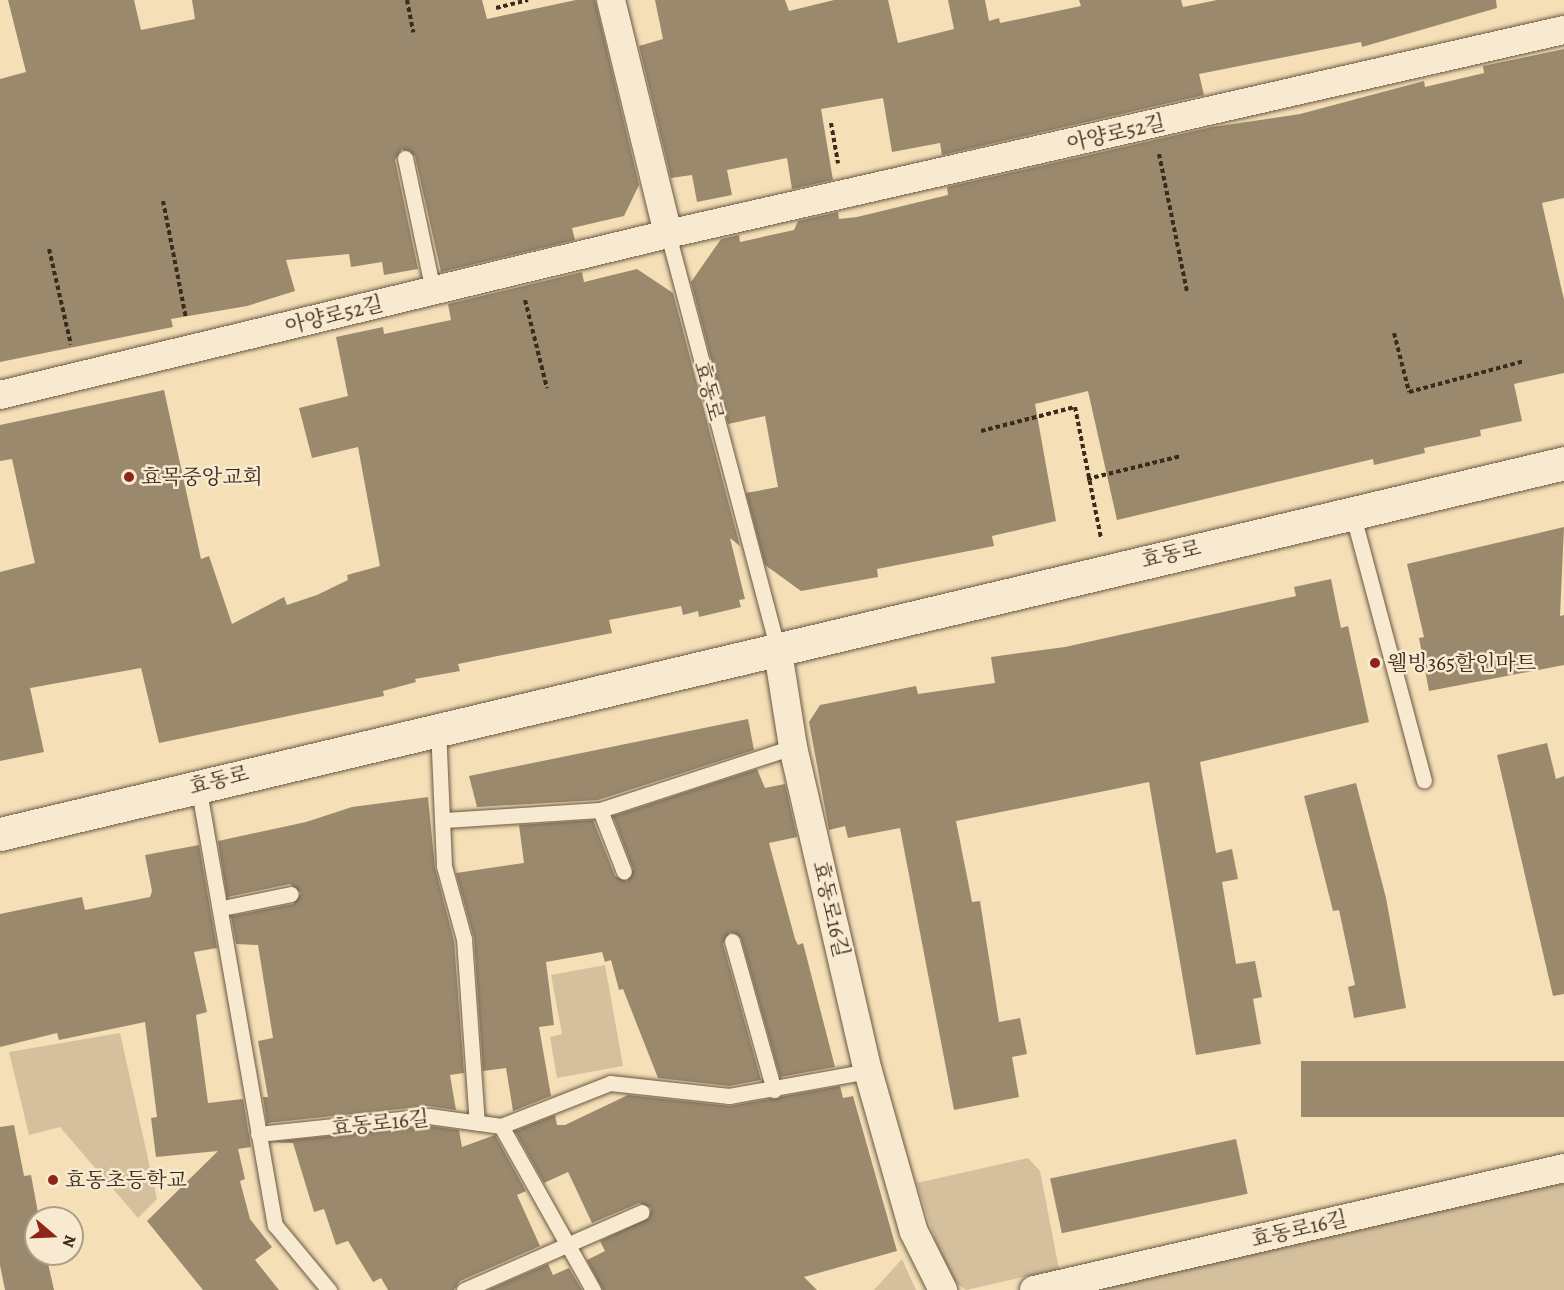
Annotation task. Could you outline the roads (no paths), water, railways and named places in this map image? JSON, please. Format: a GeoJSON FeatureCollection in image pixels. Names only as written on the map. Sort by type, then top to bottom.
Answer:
{"type":"FeatureCollection","features":[{"type":"Feature","properties":{"kind":"main road","name":"효동로"},"geometry":{"type":"LineString","coordinates":[[0,834],[438,728],[778,652],[1108,569],[1564,463]]}},
{"type":"Feature","properties":{"kind":"street"},"geometry":{"type":"LineString","coordinates":[[610,0],[668,234]]}},
{"type":"Feature","properties":{"kind":"street","name":"아양로52길"},"geometry":{"type":"LineString","coordinates":[[0,395],[668,234],[1564,30]]}},
{"type":"Feature","properties":{"kind":"street","name":"효동로16길"},"geometry":{"type":"LineString","coordinates":[[778,652],[793,747],[868,1071],[914,1232],[943,1290]]}},
{"type":"Feature","properties":{"kind":"street","name":"효동로16길"},"geometry":{"type":"LineString","coordinates":[[1034,1290],[1564,1168]]}},
{"type":"Feature","properties":{"kind":"lane"},"geometry":{"type":"LineString","coordinates":[[405,158],[433,291]]}},
{"type":"Feature","properties":{"kind":"lane","name":"효동로"},"geometry":{"type":"LineString","coordinates":[[668,234],[778,652]]}},
{"type":"Feature","properties":{"kind":"lane"},"geometry":{"type":"LineString","coordinates":[[1352,512],[1424,781]]}},
{"type":"Feature","properties":{"kind":"lane"},"geometry":{"type":"LineString","coordinates":[[438,728],[445,820],[444,866],[464,939],[477,1123]]}},
{"type":"Feature","properties":{"kind":"lane"},"geometry":{"type":"LineString","coordinates":[[445,820],[600,810],[793,747]]}},
{"type":"Feature","properties":{"kind":"lane"},"geometry":{"type":"LineString","coordinates":[[198,785],[222,908],[275,1225],[329,1290]]}},
{"type":"Feature","properties":{"kind":"lane"},"geometry":{"type":"LineString","coordinates":[[600,810],[624,873]]}},
{"type":"Feature","properties":{"kind":"lane"},"geometry":{"type":"LineString","coordinates":[[222,908],[291,894]]}},
{"type":"Feature","properties":{"kind":"lane"},"geometry":{"type":"LineString","coordinates":[[732,941],[774,1090]]}},
{"type":"Feature","properties":{"kind":"lane","name":"효동로16길"},"geometry":{"type":"LineString","coordinates":[[258,1134],[429,1116],[501,1126],[610,1083],[729,1096],[774,1090],[868,1071]]}},
{"type":"Feature","properties":{"kind":"lane"},"geometry":{"type":"LineString","coordinates":[[501,1126],[593,1290]]}},
{"type":"Feature","properties":{"kind":"lane"},"geometry":{"type":"LineString","coordinates":[[464,1290],[566,1242],[642,1212]]}},
{"type":"Feature","properties":{"kind":"place","name":"효목중앙교회"},"geometry":{"type":"Point","coordinates":[129,477]}},
{"type":"Feature","properties":{"kind":"place","name":"웰빙365할인마트"},"geometry":{"type":"Point","coordinates":[1375,663]}},
{"type":"Feature","properties":{"kind":"place","name":"효동초등학교"},"geometry":{"type":"Point","coordinates":[53,1180]}}]}
